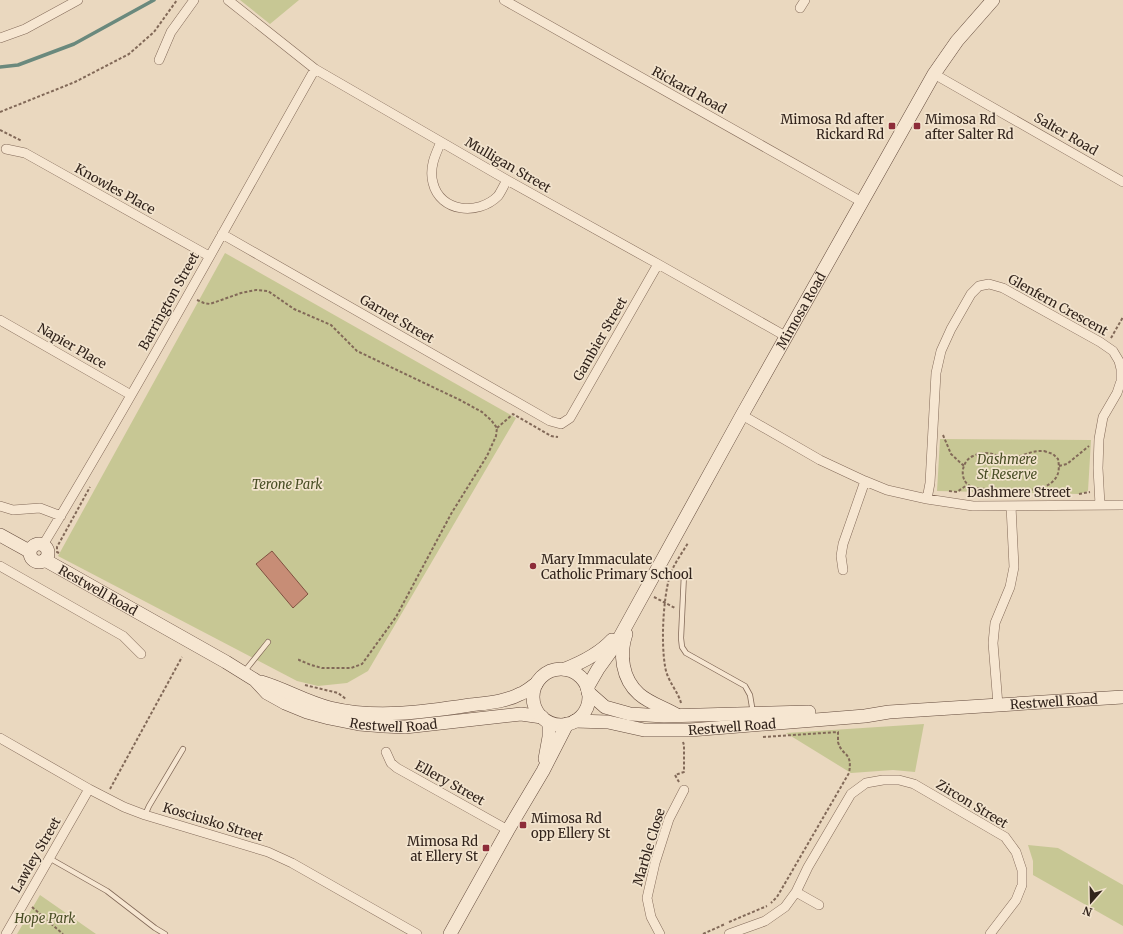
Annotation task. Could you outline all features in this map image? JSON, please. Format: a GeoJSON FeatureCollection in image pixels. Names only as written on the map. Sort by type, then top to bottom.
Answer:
{"type":"FeatureCollection","features":[{"type":"Feature","properties":{"kind":"main road","name":"Mimosa Road"},"geometry":{"type":"LineString","coordinates":[[588,690],[598,669],[616,644],[622,630],[934,74],[956,41],[993,0]]}},
{"type":"Feature","properties":{"kind":"main road"},"geometry":{"type":"LineString","coordinates":[[0,535],[29,551]]}},
{"type":"Feature","properties":{"kind":"main road"},"geometry":{"type":"LineString","coordinates":[[33,545],[44,545],[48,551],[48,556],[40,563],[34,561],[30,557],[29,551],[33,545]]}},
{"type":"Feature","properties":{"kind":"main road","name":"Restwell Road"},"geometry":{"type":"LineString","coordinates":[[45,560],[244,673],[255,680],[267,693],[307,712],[359,724],[405,727],[521,714],[546,720]]}},
{"type":"Feature","properties":{"kind":"main road"},"geometry":{"type":"LineString","coordinates":[[633,611],[623,641],[622,664],[628,680],[639,694],[680,712]]}},
{"type":"Feature","properties":{"kind":"main road","name":"Mimosa Road"},"geometry":{"type":"LineString","coordinates":[[565,669],[594,656],[605,648],[622,630]]}},
{"type":"Feature","properties":{"kind":"main road"},"geometry":{"type":"LineString","coordinates":[[556,669],[565,669],[574,672],[581,677],[588,690],[589,700],[582,716],[571,723],[558,725],[546,720],[536,710],[533,701],[533,692],[536,684],[541,677],[556,669]]}},
{"type":"Feature","properties":{"kind":"main road","name":"Restwell Road"},"geometry":{"type":"LineString","coordinates":[[255,680],[271,685],[312,703],[330,708],[361,713],[386,714],[406,713],[493,702],[520,694],[536,684]]}},
{"type":"Feature","properties":{"kind":"main road","name":"Restwell Road"},"geometry":{"type":"LineString","coordinates":[[588,690],[605,707],[630,714],[680,712],[753,719]]}},
{"type":"Feature","properties":{"kind":"main road","name":"Restwell Road"},"geometry":{"type":"LineString","coordinates":[[571,723],[608,722],[632,728],[652,730],[690,730],[753,719],[865,710],[889,712],[1123,697]]}},
{"type":"Feature","properties":{"kind":"main road"},"geometry":{"type":"LineString","coordinates":[[543,771],[549,737],[546,720]]}},
{"type":"Feature","properties":{"kind":"main road"},"geometry":{"type":"LineString","coordinates":[[450,934],[508,830],[571,723]]}},
{"type":"Feature","properties":{"kind":"street"},"geometry":{"type":"LineString","coordinates":[[0,38],[25,29],[78,0]]}},
{"type":"Feature","properties":{"kind":"street"},"geometry":{"type":"LineString","coordinates":[[159,60],[171,32],[194,0]]}},
{"type":"Feature","properties":{"kind":"street","name":"Mulligan Street"},"geometry":{"type":"LineString","coordinates":[[228,0],[315,69],[507,180],[787,337]]}},
{"type":"Feature","properties":{"kind":"street","name":"Rickard Road"},"geometry":{"type":"LineString","coordinates":[[504,0],[862,202]]}},
{"type":"Feature","properties":{"kind":"street"},"geometry":{"type":"LineString","coordinates":[[800,8],[805,0]]}},
{"type":"Feature","properties":{"kind":"street","name":"Barrington Street"},"geometry":{"type":"LineString","coordinates":[[44,545],[131,395],[315,69]]}},
{"type":"Feature","properties":{"kind":"street","name":"Salter Road"},"geometry":{"type":"LineString","coordinates":[[934,74],[1123,182]]}},
{"type":"Feature","properties":{"kind":"street"},"geometry":{"type":"LineString","coordinates":[[441,142],[433,158],[433,183],[438,196],[450,205],[466,210],[481,207],[498,196],[507,180]]}},
{"type":"Feature","properties":{"kind":"street","name":"Knowles Place"},"geometry":{"type":"LineString","coordinates":[[6,149],[25,154],[209,256]]}},
{"type":"Feature","properties":{"kind":"street","name":"Garnet Street"},"geometry":{"type":"LineString","coordinates":[[222,234],[550,421],[561,424]]}},
{"type":"Feature","properties":{"kind":"street","name":"Gambier Street"},"geometry":{"type":"LineString","coordinates":[[561,424],[570,418],[658,264]]}},
{"type":"Feature","properties":{"kind":"street","name":"Glenfern Crescent"},"geometry":{"type":"LineString","coordinates":[[927,500],[930,483],[936,372],[941,351],[951,329],[971,294],[979,286],[989,284],[1003,288],[1106,346],[1113,351],[1119,361],[1122,369],[1121,381],[1117,393],[1103,417],[1100,437],[1098,468],[1100,505]]}},
{"type":"Feature","properties":{"kind":"street","name":"Napier Place"},"geometry":{"type":"LineString","coordinates":[[0,320],[131,395]]}},
{"type":"Feature","properties":{"kind":"street","name":"Dashmere Street"},"geometry":{"type":"LineString","coordinates":[[742,415],[820,460],[865,481],[888,490],[927,500],[973,506],[1123,505]]}},
{"type":"Feature","properties":{"kind":"street"},"geometry":{"type":"LineString","coordinates":[[843,570],[841,556],[843,544],[865,481]]}},
{"type":"Feature","properties":{"kind":"street"},"geometry":{"type":"LineString","coordinates":[[0,506],[13,510],[40,508],[61,516]]}},
{"type":"Feature","properties":{"kind":"street"},"geometry":{"type":"LineString","coordinates":[[998,705],[993,643],[995,623],[1010,587],[1014,567],[1010,506]]}},
{"type":"Feature","properties":{"kind":"street"},"geometry":{"type":"LineString","coordinates":[[0,566],[123,636],[141,654]]}},
{"type":"Feature","properties":{"kind":"street","name":"Kosciusko Street"},"geometry":{"type":"LineString","coordinates":[[0,738],[124,808],[268,852],[292,863],[417,934]]}},
{"type":"Feature","properties":{"kind":"street","name":"Ellery Street"},"geometry":{"type":"LineString","coordinates":[[386,752],[391,763],[397,768],[508,830]]}},
{"type":"Feature","properties":{"kind":"street","name":"Zircon Street"},"geometry":{"type":"LineString","coordinates":[[729,934],[765,921],[785,907],[796,892],[808,867],[851,794],[866,783],[883,780],[899,780],[914,784],[1004,837],[1016,852],[1022,870],[1022,884],[1016,900],[990,934]]}},
{"type":"Feature","properties":{"kind":"street","name":"Lawley Street"},"geometry":{"type":"LineString","coordinates":[[6,934],[88,789]]}},
{"type":"Feature","properties":{"kind":"street","name":"Marble Close"},"geometry":{"type":"LineString","coordinates":[[660,934],[651,917],[647,898],[655,863],[669,819],[684,790]]}},
{"type":"Feature","properties":{"kind":"street"},"geometry":{"type":"LineString","coordinates":[[796,892],[819,905]]}},
{"type":"Feature","properties":{"kind":"lane"},"geometry":{"type":"LineString","coordinates":[[684,574],[681,638],[682,647],[686,653],[745,686],[750,695],[753,719]]}},
{"type":"Feature","properties":{"kind":"lane"},"geometry":{"type":"LineString","coordinates":[[244,673],[268,642]]}},
{"type":"Feature","properties":{"kind":"lane"},"geometry":{"type":"LineString","coordinates":[[145,815],[148,806],[183,749]]}},
{"type":"Feature","properties":{"kind":"lane"},"geometry":{"type":"LineString","coordinates":[[49,858],[108,891],[154,928],[165,934]]}},
{"type":"Feature","properties":{"kind":"path"},"geometry":{"type":"LineString","coordinates":[[0,112],[75,82],[129,54],[154,32],[178,0]]}},
{"type":"Feature","properties":{"kind":"path"},"geometry":{"type":"LineString","coordinates":[[197,300],[210,304],[241,292],[256,290],[268,291],[294,309],[331,325],[358,351],[482,412],[497,428]]}},
{"type":"Feature","properties":{"kind":"path"},"geometry":{"type":"LineString","coordinates":[[1106,346],[1123,317]]}},
{"type":"Feature","properties":{"kind":"path"},"geometry":{"type":"LineString","coordinates":[[300,658],[299,660],[322,668],[351,668],[362,664],[396,617],[451,514],[487,456],[496,436],[497,428],[513,414],[551,436],[558,437]]}},
{"type":"Feature","properties":{"kind":"path"},"geometry":{"type":"LineString","coordinates":[[932,432],[942,434],[951,454],[964,466]]}},
{"type":"Feature","properties":{"kind":"path"},"geometry":{"type":"LineString","coordinates":[[1059,466],[1068,464],[1100,437]]}},
{"type":"Feature","properties":{"kind":"path"},"geometry":{"type":"LineString","coordinates":[[1044,451],[1053,454],[1058,458],[1059,466],[1058,474],[1055,480],[1032,490],[1014,491],[974,488],[967,485],[963,478],[964,466],[965,462],[972,456],[980,453],[990,453],[1008,458],[1014,458],[1030,452],[1044,451]]}},
{"type":"Feature","properties":{"kind":"path"},"geometry":{"type":"LineString","coordinates":[[956,492],[967,485]]}},
{"type":"Feature","properties":{"kind":"path"},"geometry":{"type":"LineString","coordinates":[[948,491],[961,493]]}},
{"type":"Feature","properties":{"kind":"path"},"geometry":{"type":"LineString","coordinates":[[1072,494],[1099,492]]}},
{"type":"Feature","properties":{"kind":"path"},"geometry":{"type":"LineString","coordinates":[[680,712],[680,699],[670,683],[665,667],[663,640],[665,603],[670,575],[688,543]]}},
{"type":"Feature","properties":{"kind":"path"},"geometry":{"type":"LineString","coordinates":[[654,597],[682,611]]}},
{"type":"Feature","properties":{"kind":"path"},"geometry":{"type":"LineString","coordinates":[[105,798],[182,657]]}},
{"type":"Feature","properties":{"kind":"path"},"geometry":{"type":"LineString","coordinates":[[305,685],[338,693],[350,701]]}},
{"type":"Feature","properties":{"kind":"path"},"geometry":{"type":"LineString","coordinates":[[703,934],[770,905],[777,897],[848,773],[850,766],[849,756],[838,742],[838,732]]}},
{"type":"Feature","properties":{"kind":"path"},"geometry":{"type":"LineString","coordinates":[[682,741],[684,745],[684,772],[675,775],[684,790]]}},
{"type":"Feature","properties":{"kind":"path"},"geometry":{"type":"LineString","coordinates":[[25,900],[63,934]]}},
{"type":"Feature","properties":{"kind":"green space"},"geometry":{"type":"Polygon","coordinates":[[[240,0],[299,0],[270,24],[240,0]]]}},
{"type":"Feature","properties":{"kind":"green space","name":"Terone Park"},"geometry":{"type":"Polygon","coordinates":[[[225,253],[516,418],[368,671],[347,683],[318,686],[297,681],[58,556],[225,253]]]}},
{"type":"Feature","properties":{"kind":"green space","name":"Dashmere St Reserve"},"geometry":{"type":"Polygon","coordinates":[[[940,439],[1091,440],[1088,491],[1079,494],[937,491],[940,439]]]}},
{"type":"Feature","properties":{"kind":"green space"},"geometry":{"type":"Polygon","coordinates":[[[924,724],[915,772],[893,770],[851,773],[786,733],[924,724]]]}},
{"type":"Feature","properties":{"kind":"green space"},"geometry":{"type":"Polygon","coordinates":[[[1028,845],[1058,848],[1123,885],[1123,926],[1033,875],[1033,861],[1028,845]]]}},
{"type":"Feature","properties":{"kind":"green space","name":"Hope Park"},"geometry":{"type":"Polygon","coordinates":[[[40,895],[96,934],[17,934],[40,895]]]}},
{"type":"Feature","properties":{"kind":"building"},"geometry":{"type":"Polygon","coordinates":[[[272,551],[308,594],[293,608],[256,564],[272,551]]]}},
{"type":"Feature","properties":{"kind":"waterway"},"geometry":{"type":"LineString","coordinates":[[0,67],[18,65],[74,44],[154,0]]}},
{"type":"Feature","properties":{"kind":"place","name":"Mimosa Rd after Rickard Rd"},"geometry":{"type":"Point","coordinates":[892,126]}},
{"type":"Feature","properties":{"kind":"place","name":"Mimosa Rd after Salter Rd"},"geometry":{"type":"Point","coordinates":[917,126]}},
{"type":"Feature","properties":{"kind":"place","name":"Mary Immaculate Catholic Primary School"},"geometry":{"type":"Point","coordinates":[533,566]}},
{"type":"Feature","properties":{"kind":"place","name":"Mimosa Rd opp Ellery St"},"geometry":{"type":"Point","coordinates":[523,825]}},
{"type":"Feature","properties":{"kind":"place","name":"Mimosa Rd at Ellery St"},"geometry":{"type":"Point","coordinates":[486,848]}}]}
